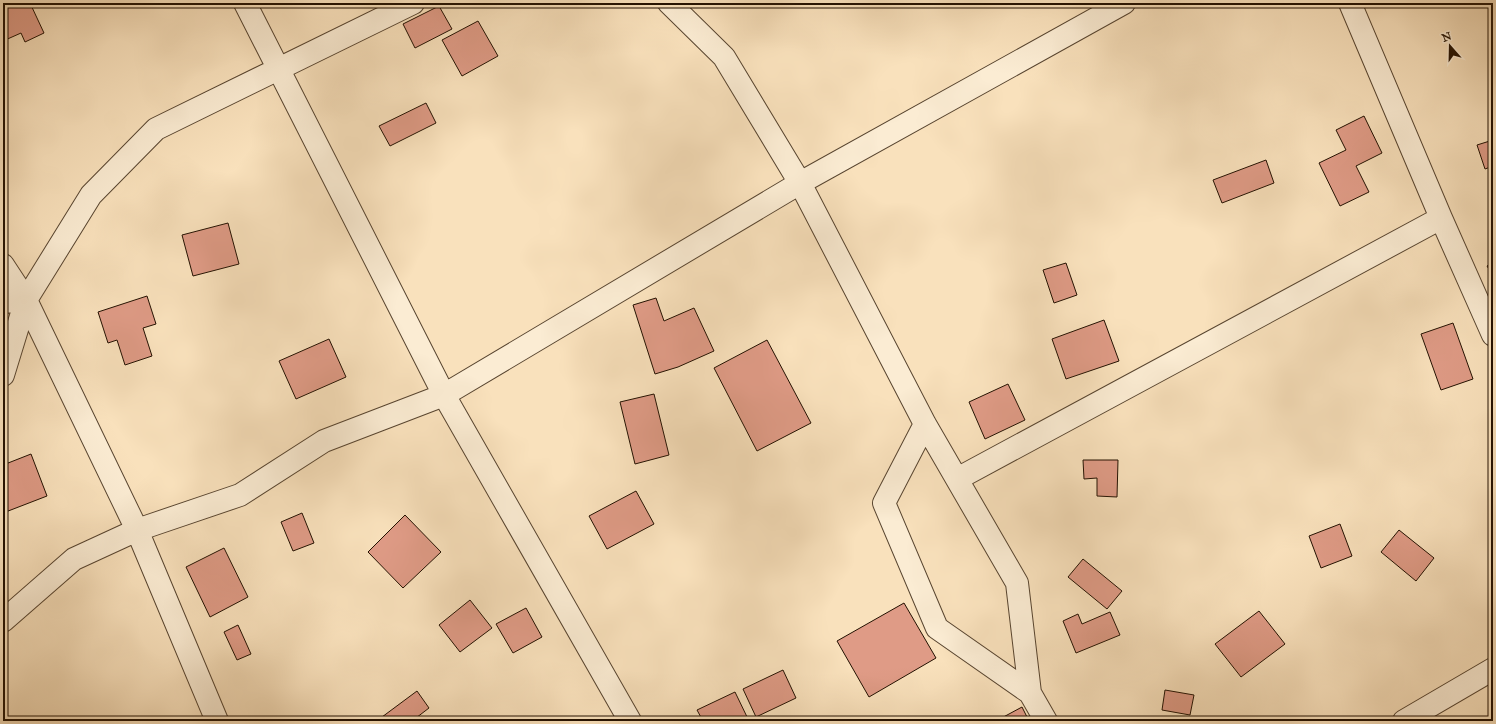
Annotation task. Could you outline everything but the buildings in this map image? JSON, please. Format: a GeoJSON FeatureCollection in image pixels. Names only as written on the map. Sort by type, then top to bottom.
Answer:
{"type":"FeatureCollection","features":[{"type":"Feature","properties":{"kind":"street"},"geometry":{"type":"LineString","coordinates":[[245,3],[444,395],[630,721]]}},
{"type":"Feature","properties":{"kind":"street"},"geometry":{"type":"LineString","coordinates":[[3,375],[26,300],[92,195],[156,129],[413,3]]}},
{"type":"Feature","properties":{"kind":"street"},"geometry":{"type":"LineString","coordinates":[[669,3],[724,56],[800,182],[925,424],[1017,583],[1030,693],[1046,721]]}},
{"type":"Feature","properties":{"kind":"street"},"geometry":{"type":"LineString","coordinates":[[3,621],[74,559],[137,530],[240,495],[324,441],[444,395],[800,182],[1124,3]]}},
{"type":"Feature","properties":{"kind":"street"},"geometry":{"type":"LineString","coordinates":[[1350,3],[1441,218],[1493,335]]}},
{"type":"Feature","properties":{"kind":"street"},"geometry":{"type":"LineString","coordinates":[[957,479],[1441,218]]}},
{"type":"Feature","properties":{"kind":"street"},"geometry":{"type":"LineString","coordinates":[[3,264],[26,300],[137,530],[217,721]]}},
{"type":"Feature","properties":{"kind":"street"},"geometry":{"type":"LineString","coordinates":[[3,302],[26,300]]}},
{"type":"Feature","properties":{"kind":"street"},"geometry":{"type":"LineString","coordinates":[[925,424],[884,503],[937,628],[1030,693]]}},
{"type":"Feature","properties":{"kind":"street"},"geometry":{"type":"LineString","coordinates":[[1404,721],[1493,669]]}}]}
